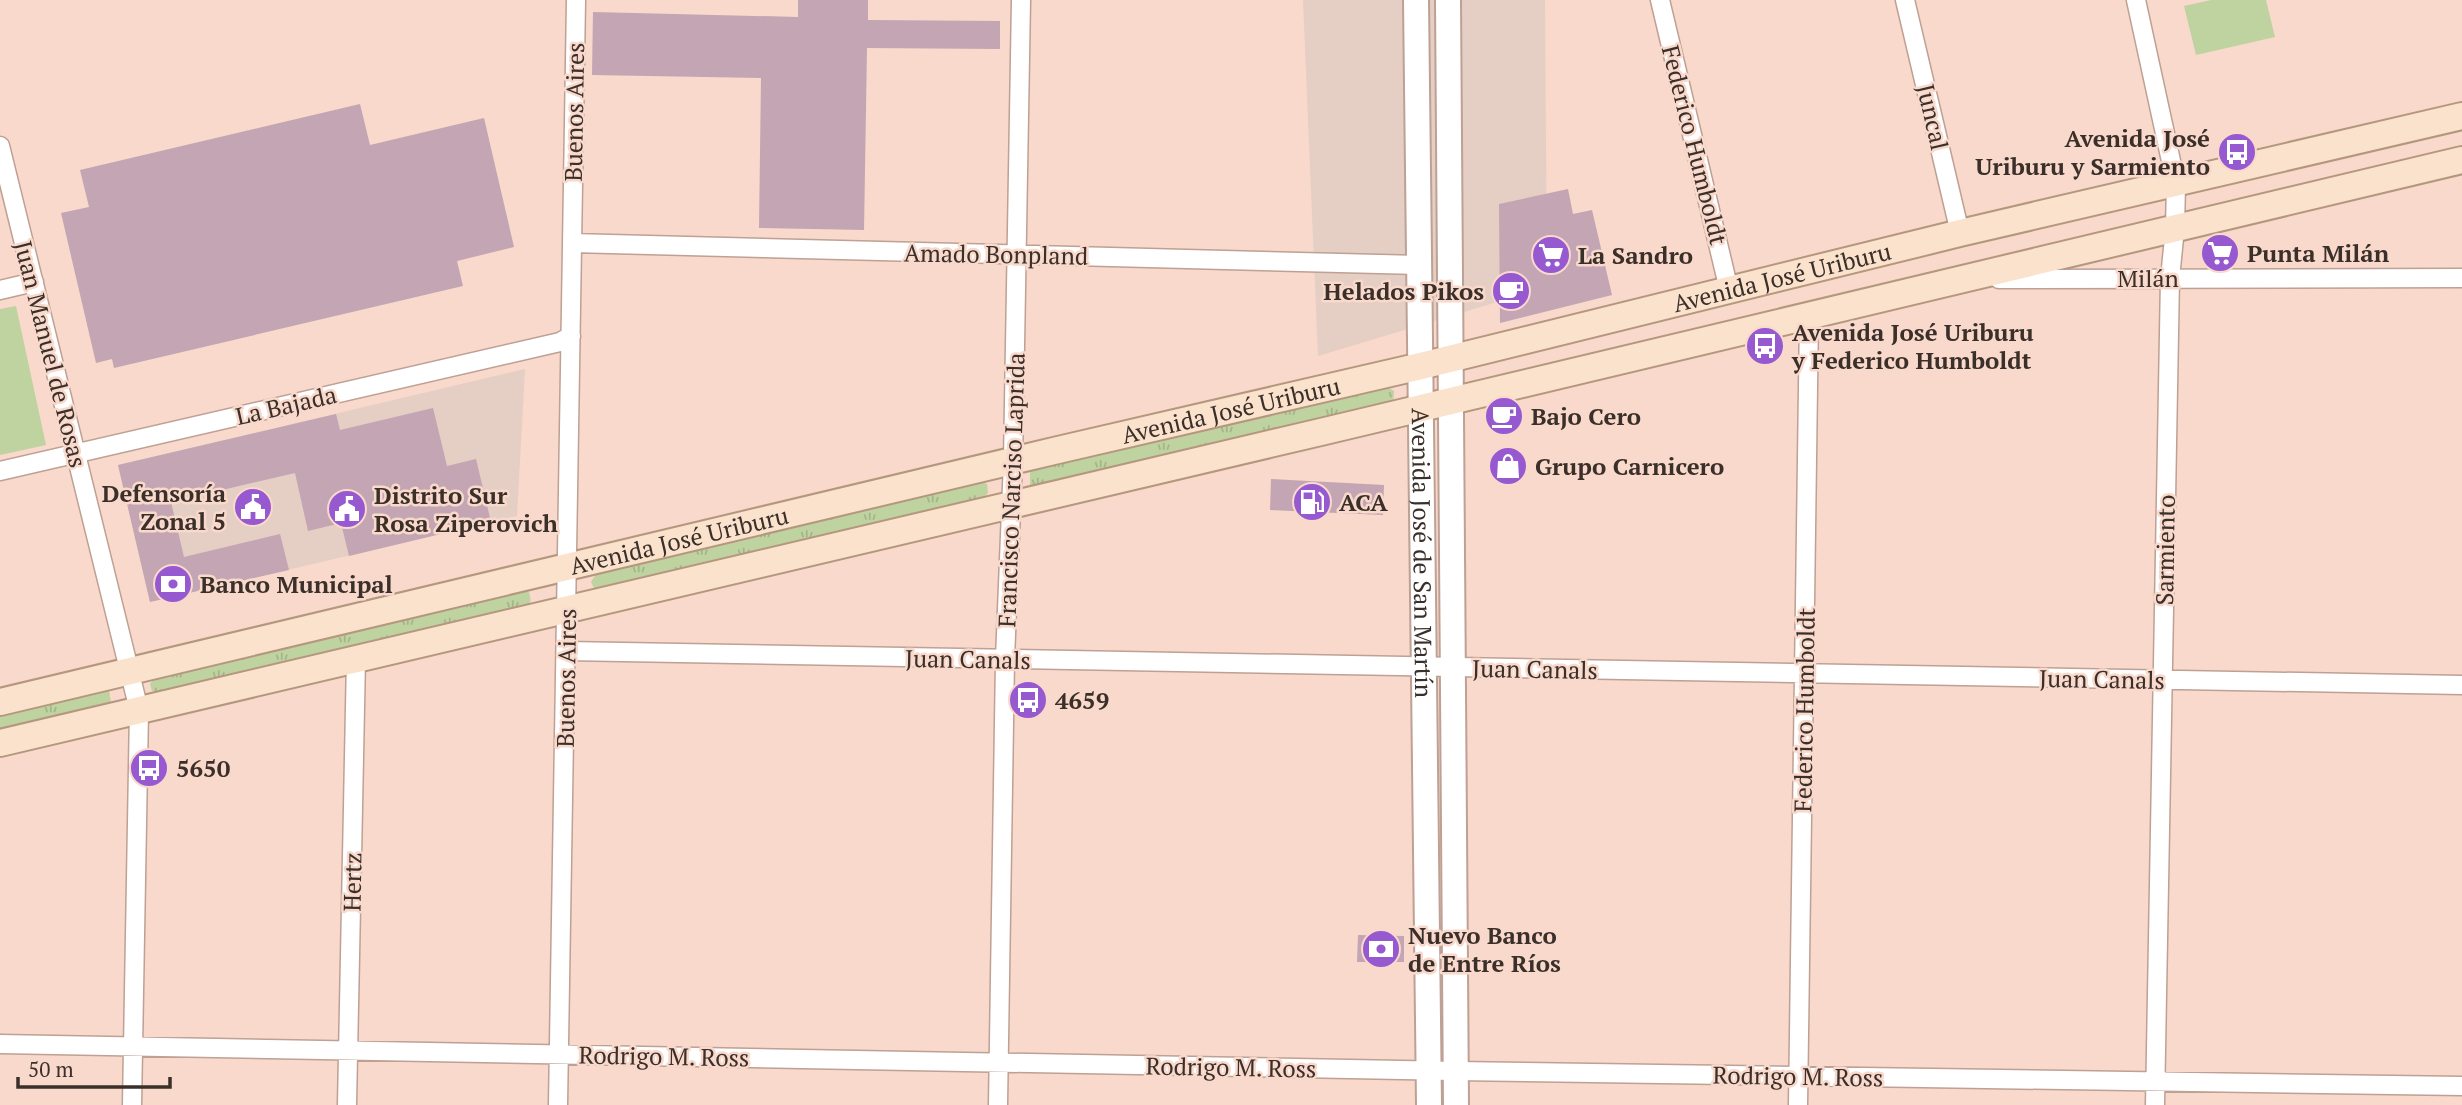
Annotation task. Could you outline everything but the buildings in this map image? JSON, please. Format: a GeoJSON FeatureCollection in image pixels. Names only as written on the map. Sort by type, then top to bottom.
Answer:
{"type":"FeatureCollection","features":[{"type":"Feature","properties":{"kind":"main road","name":"Avenida José de San Martín"},"geometry":{"type":"LineString","coordinates":[[1416,0],[1429,1105]]}},
{"type":"Feature","properties":{"kind":"main road","name":"Avenida José de San Martín"},"geometry":{"type":"LineString","coordinates":[[1448,0],[1456,1105]]}},
{"type":"Feature","properties":{"kind":"main road","name":"Avenida José Uriburu"},"geometry":{"type":"LineString","coordinates":[[0,702],[1451,359],[1960,233],[2462,116]]}},
{"type":"Feature","properties":{"kind":"main road","name":"Avenida José Uriburu"},"geometry":{"type":"LineString","coordinates":[[0,743],[1421,409],[2462,160]]}},
{"type":"Feature","properties":{"kind":"street","name":"Buenos Aires"},"geometry":{"type":"LineString","coordinates":[[558,1105],[576,0]]}},
{"type":"Feature","properties":{"kind":"street","name":"Francisco Narciso Laprida"},"geometry":{"type":"LineString","coordinates":[[998,1105],[1021,0]]}},
{"type":"Feature","properties":{"kind":"street","name":"Federico Humboldt"},"geometry":{"type":"LineString","coordinates":[[1660,0],[1730,290]]}},
{"type":"Feature","properties":{"kind":"street","name":"Juncal"},"geometry":{"type":"LineString","coordinates":[[1905,0],[1960,233]]}},
{"type":"Feature","properties":{"kind":"street","name":"Sarmiento"},"geometry":{"type":"LineString","coordinates":[[2136,0],[2176,184],[2170,278],[2155,1105]]}},
{"type":"Feature","properties":{"kind":"street","name":"Juan Manuel de Rosas"},"geometry":{"type":"LineString","coordinates":[[0,145],[139,710],[132,1105]]}},
{"type":"Feature","properties":{"kind":"street","name":"Amado Bonpland"},"geometry":{"type":"LineString","coordinates":[[572,243],[1419,265]]}},
{"type":"Feature","properties":{"kind":"street","name":"Milán"},"geometry":{"type":"LineString","coordinates":[[1960,279],[2462,278]]}},
{"type":"Feature","properties":{"kind":"street"},"geometry":{"type":"LineString","coordinates":[[0,290],[34,282]]}},
{"type":"Feature","properties":{"kind":"street","name":"Federico Humboldt"},"geometry":{"type":"LineString","coordinates":[[1798,1105],[1809,315]]}},
{"type":"Feature","properties":{"kind":"street","name":"La Bajada"},"geometry":{"type":"LineString","coordinates":[[0,471],[561,342],[571,336]]}},
{"type":"Feature","properties":{"kind":"street","name":"Juan Canals"},"geometry":{"type":"LineString","coordinates":[[566,651],[2462,685]]}},
{"type":"Feature","properties":{"kind":"street","name":"Hertz"},"geometry":{"type":"LineString","coordinates":[[347,1105],[356,659]]}},
{"type":"Feature","properties":{"kind":"street","name":"Rodrigo M. Ross"},"geometry":{"type":"LineString","coordinates":[[0,1044],[1428,1071],[2462,1086]]}},
{"type":"Feature","properties":{"kind":"shaded area"},"geometry":{"type":"Polygon","coordinates":[[[1303,0],[1545,0],[1547,287],[1318,356],[1303,0]]]}},
{"type":"Feature","properties":{"kind":"shaded area"},"geometry":{"type":"Polygon","coordinates":[[[525,369],[517,516],[150,602],[118,465],[525,369]]]}},
{"type":"Feature","properties":{"kind":"green space"},"geometry":{"type":"Polygon","coordinates":[[[2211,0],[2266,0],[2275,37],[2196,55],[2184,6],[2211,0]]]}},
{"type":"Feature","properties":{"kind":"green space"},"geometry":{"type":"Polygon","coordinates":[[[16,306],[46,445],[0,455],[0,309],[16,306]]]}},
{"type":"Feature","properties":{"kind":"green space"},"geometry":{"type":"Polygon","coordinates":[[[1389,388],[1394,391],[1393,404],[1033,489],[1030,486],[1030,471],[1034,468],[1389,388]]]}},
{"type":"Feature","properties":{"kind":"green space"},"geometry":{"type":"Polygon","coordinates":[[[979,481],[987,484],[988,493],[978,503],[603,591],[594,588],[591,582],[596,574],[607,570],[979,481]]]}},
{"type":"Feature","properties":{"kind":"green space"},"geometry":{"type":"Polygon","coordinates":[[[520,591],[529,592],[530,602],[525,610],[157,692],[152,691],[150,684],[154,679],[520,591]]]}},
{"type":"Feature","properties":{"kind":"green space"},"geometry":{"type":"Polygon","coordinates":[[[106,688],[111,702],[100,710],[0,734],[0,713],[106,688]]]}},
{"type":"Feature","properties":{"kind":"place","name":"Avenida José Uriburu y Sarmiento"},"geometry":{"type":"Point","coordinates":[2237,152]}},
{"type":"Feature","properties":{"kind":"place","name":"Punta Milán"},"geometry":{"type":"Point","coordinates":[2220,253]}},
{"type":"Feature","properties":{"kind":"place","name":"La Sandro"},"geometry":{"type":"Point","coordinates":[1551,255]}},
{"type":"Feature","properties":{"kind":"place","name":"Helados Pikos"},"geometry":{"type":"Point","coordinates":[1511,291]}},
{"type":"Feature","properties":{"kind":"place","name":"Avenida José Uriburu y Federico Humboldt"},"geometry":{"type":"Point","coordinates":[1765,346]}},
{"type":"Feature","properties":{"kind":"place","name":"Bajo Cero"},"geometry":{"type":"Point","coordinates":[1504,416]}},
{"type":"Feature","properties":{"kind":"place","name":"Grupo Carnicero"},"geometry":{"type":"Point","coordinates":[1508,466]}},
{"type":"Feature","properties":{"kind":"place","name":"ACA"},"geometry":{"type":"Point","coordinates":[1312,502]}},
{"type":"Feature","properties":{"kind":"place","name":"Defensoría Zonal 5"},"geometry":{"type":"Point","coordinates":[253,507]}},
{"type":"Feature","properties":{"kind":"place","name":"Distrito Sur Rosa Ziperovich"},"geometry":{"type":"Point","coordinates":[347,509]}},
{"type":"Feature","properties":{"kind":"place","name":"Banco Municipal"},"geometry":{"type":"Point","coordinates":[173,584]}},
{"type":"Feature","properties":{"kind":"place","name":"4659"},"geometry":{"type":"Point","coordinates":[1028,700]}},
{"type":"Feature","properties":{"kind":"place","name":"5650"},"geometry":{"type":"Point","coordinates":[149,768]}},
{"type":"Feature","properties":{"kind":"place","name":"Nuevo Banco de Entre Ríos"},"geometry":{"type":"Point","coordinates":[1381,949]}}]}
